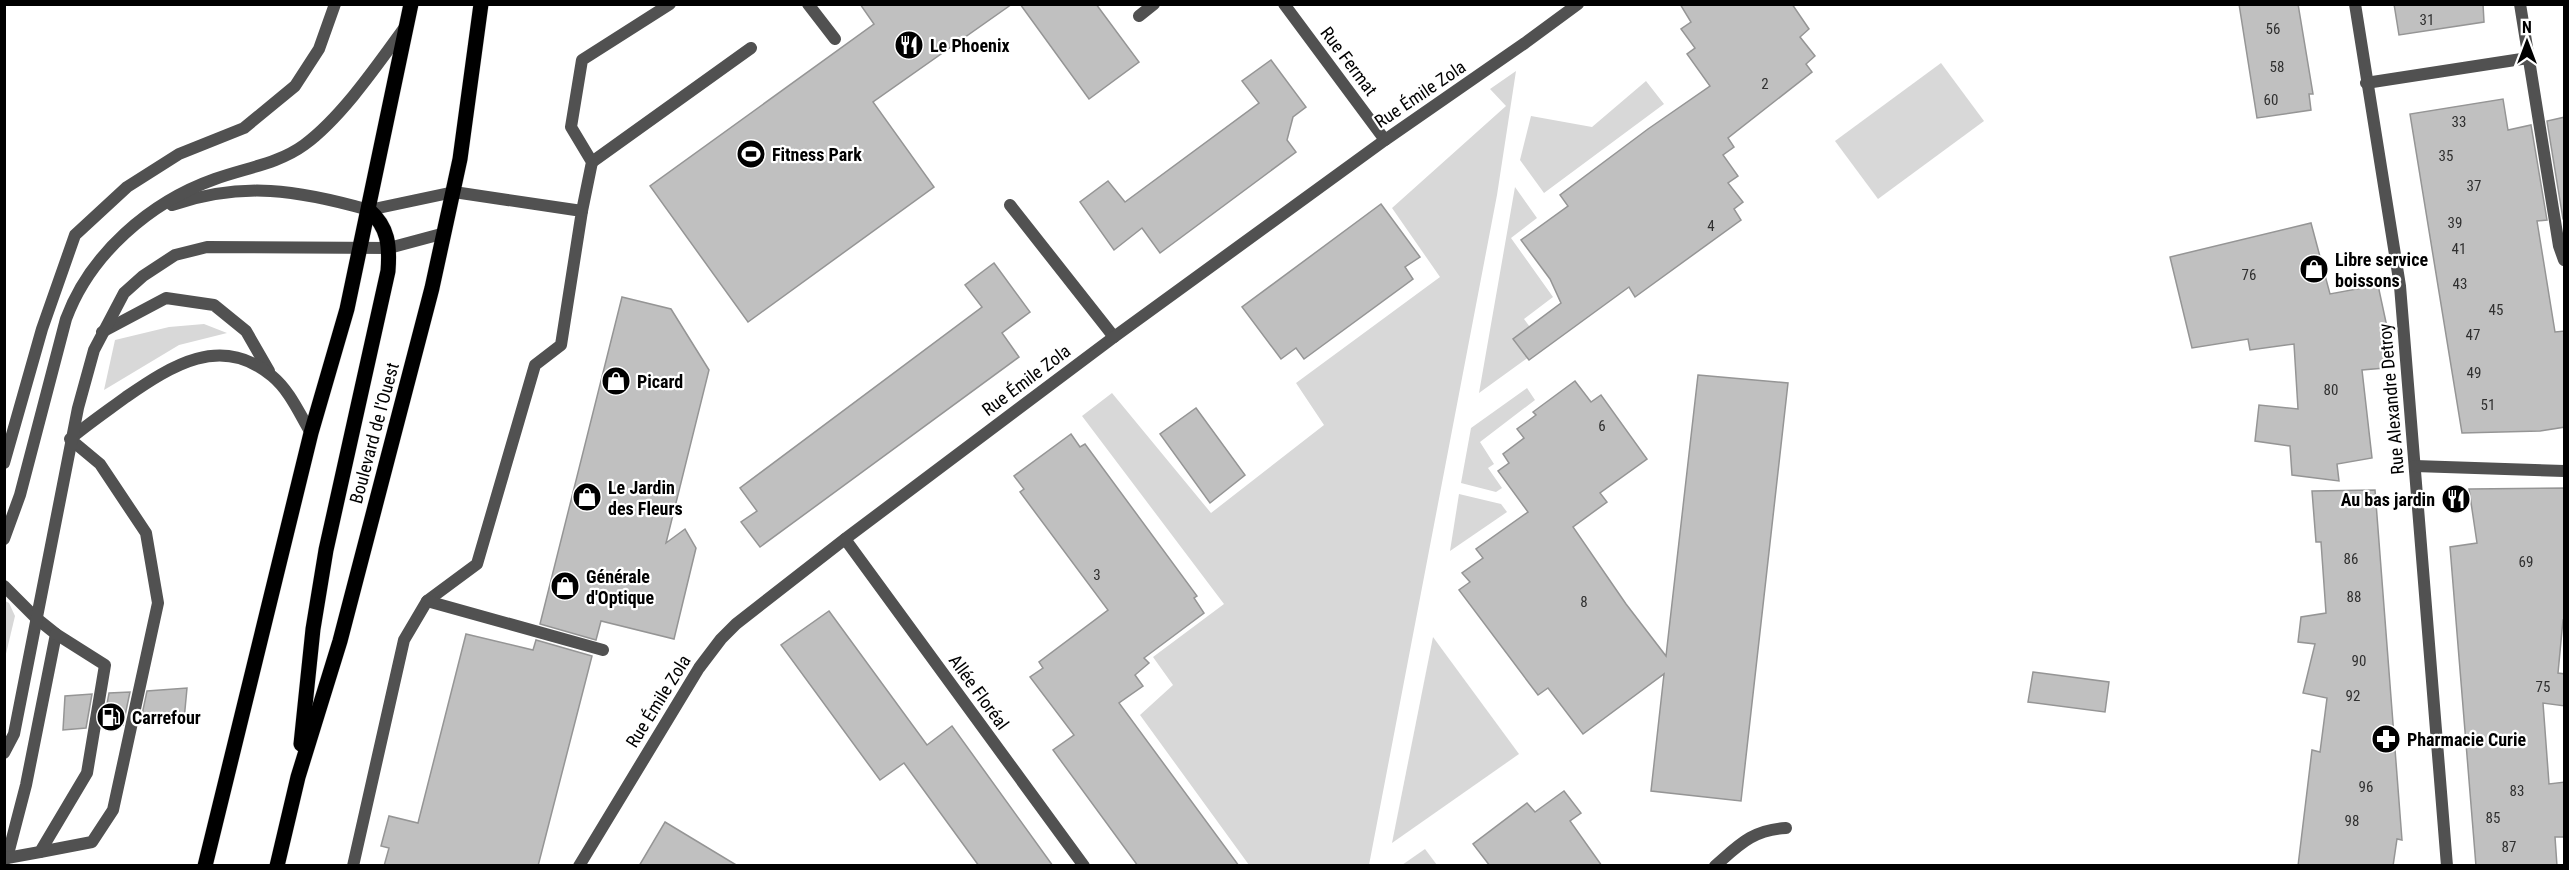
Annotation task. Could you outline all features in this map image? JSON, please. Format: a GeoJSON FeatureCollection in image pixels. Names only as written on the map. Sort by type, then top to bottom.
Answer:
{"type":"FeatureCollection","features":[{"type":"Feature","properties":{"kind":"main road"},"geometry":{"type":"LineString","coordinates":[[205,866],[311,433],[347,309],[411,4]]}},
{"type":"Feature","properties":{"kind":"main road","name":"Boulevard de l'Ouest"},"geometry":{"type":"LineString","coordinates":[[278,866],[298,777],[343,630],[445,233],[454,192],[481,4]]}},
{"type":"Feature","properties":{"kind":"main road"},"geometry":{"type":"LineString","coordinates":[[298,777],[313,629],[326,550],[388,270],[389,248],[386,231],[379,219],[369,210]]}},
{"type":"Feature","properties":{"kind":"street"},"geometry":{"type":"LineString","coordinates":[[4,464],[42,329],[75,235],[127,187],[179,154],[244,128],[295,86],[320,49],[335,4]]}},
{"type":"Feature","properties":{"kind":"street"},"geometry":{"type":"LineString","coordinates":[[353,866],[405,640],[427,601],[477,564],[535,364],[561,345],[592,162],[571,127],[582,60],[670,4]]}},
{"type":"Feature","properties":{"kind":"street"},"geometry":{"type":"LineString","coordinates":[[808,4],[835,39]]}},
{"type":"Feature","properties":{"kind":"street"},"geometry":{"type":"LineString","coordinates":[[1139,16],[1154,4]]}},
{"type":"Feature","properties":{"kind":"street","name":"Rue Fermat"},"geometry":{"type":"LineString","coordinates":[[1284,4],[1385,140]]}},
{"type":"Feature","properties":{"kind":"street","name":"Rue Émile Zola"},"geometry":{"type":"LineString","coordinates":[[579,866],[709,653],[736,624],[1114,337],[1385,140],[1578,4]]}},
{"type":"Feature","properties":{"kind":"street","name":"Rue Alexandre Detroy"},"geometry":{"type":"LineString","coordinates":[[2355,4],[2366,83],[2397,261],[2447,866]]}},
{"type":"Feature","properties":{"kind":"street"},"geometry":{"type":"LineString","coordinates":[[2520,4],[2559,246],[2565,260]]}},
{"type":"Feature","properties":{"kind":"street"},"geometry":{"type":"LineString","coordinates":[[4,539],[20,495],[61,338],[73,302],[100,261],[146,216],[200,184],[261,166],[291,154],[305,144],[360,88],[407,24]]}},
{"type":"Feature","properties":{"kind":"street"},"geometry":{"type":"LineString","coordinates":[[592,162],[751,48]]}},
{"type":"Feature","properties":{"kind":"street"},"geometry":{"type":"LineString","coordinates":[[2366,83],[2528,58]]}},
{"type":"Feature","properties":{"kind":"street"},"geometry":{"type":"LineString","coordinates":[[146,216],[194,198],[235,190],[301,194],[369,210],[454,192],[582,211]]}},
{"type":"Feature","properties":{"kind":"street"},"geometry":{"type":"LineString","coordinates":[[1010,205],[1114,337]]}},
{"type":"Feature","properties":{"kind":"street"},"geometry":{"type":"LineString","coordinates":[[4,753],[14,734],[70,439],[94,350],[124,293],[143,276],[175,255],[207,247],[389,248],[445,233]]}},
{"type":"Feature","properties":{"kind":"street"},"geometry":{"type":"LineString","coordinates":[[102,332],[166,298],[214,304],[246,331],[273,376]]}},
{"type":"Feature","properties":{"kind":"street"},"geometry":{"type":"LineString","coordinates":[[70,439],[94,419],[165,370],[195,357],[226,356],[256,364],[273,376],[287,391],[311,433]]}},
{"type":"Feature","properties":{"kind":"street"},"geometry":{"type":"LineString","coordinates":[[56,634],[26,785],[6,858],[92,842],[113,810],[158,603],[146,533],[100,464],[70,439]]}},
{"type":"Feature","properties":{"kind":"street"},"geometry":{"type":"LineString","coordinates":[[2415,466],[2565,471]]}},
{"type":"Feature","properties":{"kind":"street","name":"Allée Floréal"},"geometry":{"type":"LineString","coordinates":[[845,539],[1084,866]]}},
{"type":"Feature","properties":{"kind":"street"},"geometry":{"type":"LineString","coordinates":[[4,586],[36,618],[56,634],[105,665],[87,773],[40,852]]}},
{"type":"Feature","properties":{"kind":"street"},"geometry":{"type":"LineString","coordinates":[[427,601],[603,650]]}},
{"type":"Feature","properties":{"kind":"street"},"geometry":{"type":"LineString","coordinates":[[1715,866],[1752,835],[1762,830],[1786,828]]}},
{"type":"Feature","properties":{"kind":"shaded area"},"geometry":{"type":"Polygon","coordinates":[[[1941,63],[1984,121],[1878,199],[1835,141],[1941,63]]]}},
{"type":"Feature","properties":{"kind":"shaded area"},"geometry":{"type":"Polygon","coordinates":[[[1516,71],[1497,195],[1369,865],[1249,865],[1140,715],[1173,685],[1153,657],[1224,604],[1082,416],[1112,393],[1211,513],[1324,425],[1296,383],[1440,277],[1392,208],[1506,106],[1490,89],[1516,71]]]}},
{"type":"Feature","properties":{"kind":"shaded area"},"geometry":{"type":"Polygon","coordinates":[[[1646,81],[1664,104],[1544,193],[1520,160],[1531,116],[1592,127],[1646,81]]]}},
{"type":"Feature","properties":{"kind":"shaded area"},"geometry":{"type":"Polygon","coordinates":[[[1515,187],[1537,218],[1511,238],[1553,297],[1524,319],[1544,346],[1479,393],[1515,187]]]}},
{"type":"Feature","properties":{"kind":"shaded area"},"geometry":{"type":"Polygon","coordinates":[[[204,324],[227,333],[179,345],[104,390],[115,340],[169,327],[204,324]]]}},
{"type":"Feature","properties":{"kind":"shaded area"},"geometry":{"type":"Polygon","coordinates":[[[1527,388],[1535,400],[1480,442],[1494,464],[1488,468],[1502,488],[1496,492],[1461,483],[1471,428],[1527,388]]]}},
{"type":"Feature","properties":{"kind":"shaded area"},"geometry":{"type":"Polygon","coordinates":[[[1459,494],[1501,504],[1507,512],[1450,551],[1459,494]]]}},
{"type":"Feature","properties":{"kind":"shaded area"},"geometry":{"type":"Polygon","coordinates":[[[5,601],[9,603],[15,616],[5,658],[5,601]]]}},
{"type":"Feature","properties":{"kind":"shaded area"},"geometry":{"type":"Polygon","coordinates":[[[1433,637],[1519,754],[1392,843],[1433,637]]]}},
{"type":"Feature","properties":{"kind":"shaded area"},"geometry":{"type":"Polygon","coordinates":[[[1425,849],[1437,865],[1402,865],[1425,849]]]}},
{"type":"Feature","properties":{"kind":"building"},"geometry":{"type":"Polygon","coordinates":[[[860,4],[1012,4],[873,102],[934,187],[748,322],[650,186],[874,24],[860,4]]]}},
{"type":"Feature","properties":{"kind":"building"},"geometry":{"type":"Polygon","coordinates":[[[1020,4],[1096,4],[1139,62],[1089,99],[1020,4]]]}},
{"type":"Feature","properties":{"kind":"building"},"geometry":{"type":"Polygon","coordinates":[[[1680,4],[1792,4],[1809,29],[1800,37],[1815,56],[1806,64],[1812,72],[1728,138],[1734,147],[1723,155],[1738,176],[1728,183],[1743,202],[1734,209],[1741,220],[1635,297],[1629,287],[1529,360],[1513,339],[1561,303],[1550,279],[1521,240],[1568,206],[1560,195],[1710,86],[1687,54],[1695,48],[1681,29],[1691,22],[1680,4]]]}},
{"type":"Feature","properties":{"kind":"building"},"geometry":{"type":"Polygon","coordinates":[[[2239,4],[2298,4],[2313,94],[2309,94],[2311,110],[2257,118],[2239,4]]]}},
{"type":"Feature","properties":{"kind":"building"},"geometry":{"type":"Polygon","coordinates":[[[2394,4],[2483,4],[2484,22],[2399,35],[2394,4]]]}},
{"type":"Feature","properties":{"kind":"building"},"geometry":{"type":"Polygon","coordinates":[[[1271,60],[1306,107],[1293,117],[1287,140],[1296,152],[1160,253],[1142,228],[1114,250],[1080,202],[1108,181],[1125,202],[1259,103],[1242,81],[1271,60]]]}},
{"type":"Feature","properties":{"kind":"building"},"geometry":{"type":"Polygon","coordinates":[[[2503,99],[2508,130],[2531,125],[2547,220],[2537,221],[2555,332],[2565,331],[2565,427],[2540,431],[2462,433],[2410,114],[2503,99]]]}},
{"type":"Feature","properties":{"kind":"building"},"geometry":{"type":"Polygon","coordinates":[[[2565,117],[2565,219],[2563,219],[2547,121],[2565,117]]]}},
{"type":"Feature","properties":{"kind":"building"},"geometry":{"type":"Polygon","coordinates":[[[1381,204],[1420,257],[1405,267],[1413,279],[1304,359],[1296,348],[1281,359],[1242,307],[1381,204]]]}},
{"type":"Feature","properties":{"kind":"building"},"geometry":{"type":"Polygon","coordinates":[[[2311,223],[2330,294],[2378,285],[2390,341],[2384,342],[2385,368],[2362,370],[2372,458],[2337,464],[2339,481],[2292,475],[2290,446],[2255,441],[2259,405],[2298,409],[2294,344],[2250,350],[2248,339],[2192,348],[2170,257],[2311,223]]]}},
{"type":"Feature","properties":{"kind":"building"},"geometry":{"type":"Polygon","coordinates":[[[994,263],[1030,312],[1002,333],[1019,357],[760,547],[741,522],[757,511],[740,488],[982,307],[965,285],[994,263]]]}},
{"type":"Feature","properties":{"kind":"building"},"geometry":{"type":"Polygon","coordinates":[[[622,297],[671,309],[709,370],[666,543],[685,529],[696,548],[674,639],[601,621],[596,640],[540,624],[622,297]]]}},
{"type":"Feature","properties":{"kind":"building"},"geometry":{"type":"Polygon","coordinates":[[[1698,375],[1788,383],[1741,801],[1651,791],[1664,674],[1583,734],[1548,688],[1538,695],[1459,590],[1470,582],[1462,573],[1483,558],[1476,549],[1528,512],[1498,471],[1509,463],[1503,454],[1524,438],[1517,429],[1536,415],[1533,412],[1575,381],[1591,402],[1601,395],[1647,459],[1600,493],[1607,502],[1573,527],[1626,604],[1666,656],[1698,375]]]}},
{"type":"Feature","properties":{"kind":"building"},"geometry":{"type":"Polygon","coordinates":[[[1196,408],[1245,475],[1210,503],[1160,434],[1196,408]]]}},
{"type":"Feature","properties":{"kind":"building"},"geometry":{"type":"Polygon","coordinates":[[[1071,434],[1080,447],[1085,444],[1197,596],[1194,598],[1204,613],[1144,658],[1149,663],[1135,675],[1143,686],[1119,703],[1239,866],[1138,866],[1053,750],[1074,735],[1030,677],[1043,668],[1039,662],[1108,610],[1020,492],[1024,489],[1014,476],[1071,434]]]}},
{"type":"Feature","properties":{"kind":"building"},"geometry":{"type":"Polygon","coordinates":[[[2565,488],[2565,620],[2563,620],[2558,673],[2565,674],[2565,706],[2543,703],[2549,784],[2565,782],[2565,837],[2555,837],[2557,866],[2476,866],[2450,547],[2477,543],[2469,489],[2565,488]]]}},
{"type":"Feature","properties":{"kind":"building"},"geometry":{"type":"Polygon","coordinates":[[[2375,490],[2402,840],[2397,839],[2393,866],[2298,866],[2312,750],[2320,752],[2327,698],[2303,693],[2315,644],[2298,642],[2301,617],[2326,613],[2321,542],[2316,542],[2312,491],[2375,490]]]}},
{"type":"Feature","properties":{"kind":"building"},"geometry":{"type":"Polygon","coordinates":[[[829,611],[927,745],[952,726],[1053,866],[979,866],[904,763],[880,780],[781,645],[829,611]]]}},
{"type":"Feature","properties":{"kind":"building"},"geometry":{"type":"Polygon","coordinates":[[[466,634],[533,650],[536,640],[592,656],[538,866],[384,866],[389,848],[381,846],[389,816],[418,823],[466,634]]]}},
{"type":"Feature","properties":{"kind":"building"},"geometry":{"type":"Polygon","coordinates":[[[2033,672],[2109,682],[2105,712],[2028,702],[2033,672]]]}},
{"type":"Feature","properties":{"kind":"building"},"geometry":{"type":"Polygon","coordinates":[[[187,688],[184,720],[140,724],[147,691],[187,688]]]}},
{"type":"Feature","properties":{"kind":"building"},"geometry":{"type":"Polygon","coordinates":[[[130,692],[123,725],[103,726],[109,693],[130,692]]]}},
{"type":"Feature","properties":{"kind":"building"},"geometry":{"type":"Polygon","coordinates":[[[92,694],[86,728],[63,730],[65,696],[92,694]]]}},
{"type":"Feature","properties":{"kind":"building"},"geometry":{"type":"Polygon","coordinates":[[[1564,791],[1581,813],[1570,821],[1602,866],[1490,866],[1473,844],[1527,803],[1535,812],[1564,791]]]}},
{"type":"Feature","properties":{"kind":"building"},"geometry":{"type":"Polygon","coordinates":[[[665,822],[738,866],[639,866],[665,822]]]}},
{"type":"Feature","properties":{"kind":"place","name":"Le Phoenix"},"geometry":{"type":"Point","coordinates":[909,45]}},
{"type":"Feature","properties":{"kind":"place","name":"Fitness Park"},"geometry":{"type":"Point","coordinates":[751,154]}},
{"type":"Feature","properties":{"kind":"place","name":"Libre service boissons"},"geometry":{"type":"Point","coordinates":[2314,269]}},
{"type":"Feature","properties":{"kind":"place","name":"Picard"},"geometry":{"type":"Point","coordinates":[616,381]}},
{"type":"Feature","properties":{"kind":"place","name":"Le Jardin des Fleurs"},"geometry":{"type":"Point","coordinates":[587,497]}},
{"type":"Feature","properties":{"kind":"place","name":"Au bas jardin"},"geometry":{"type":"Point","coordinates":[2456,499]}},
{"type":"Feature","properties":{"kind":"place","name":"Générale d'Optique"},"geometry":{"type":"Point","coordinates":[565,586]}},
{"type":"Feature","properties":{"kind":"place","name":"Carrefour"},"geometry":{"type":"Point","coordinates":[111,717]}},
{"type":"Feature","properties":{"kind":"place","name":"Pharmacie Curie"},"geometry":{"type":"Point","coordinates":[2386,739]}}]}
